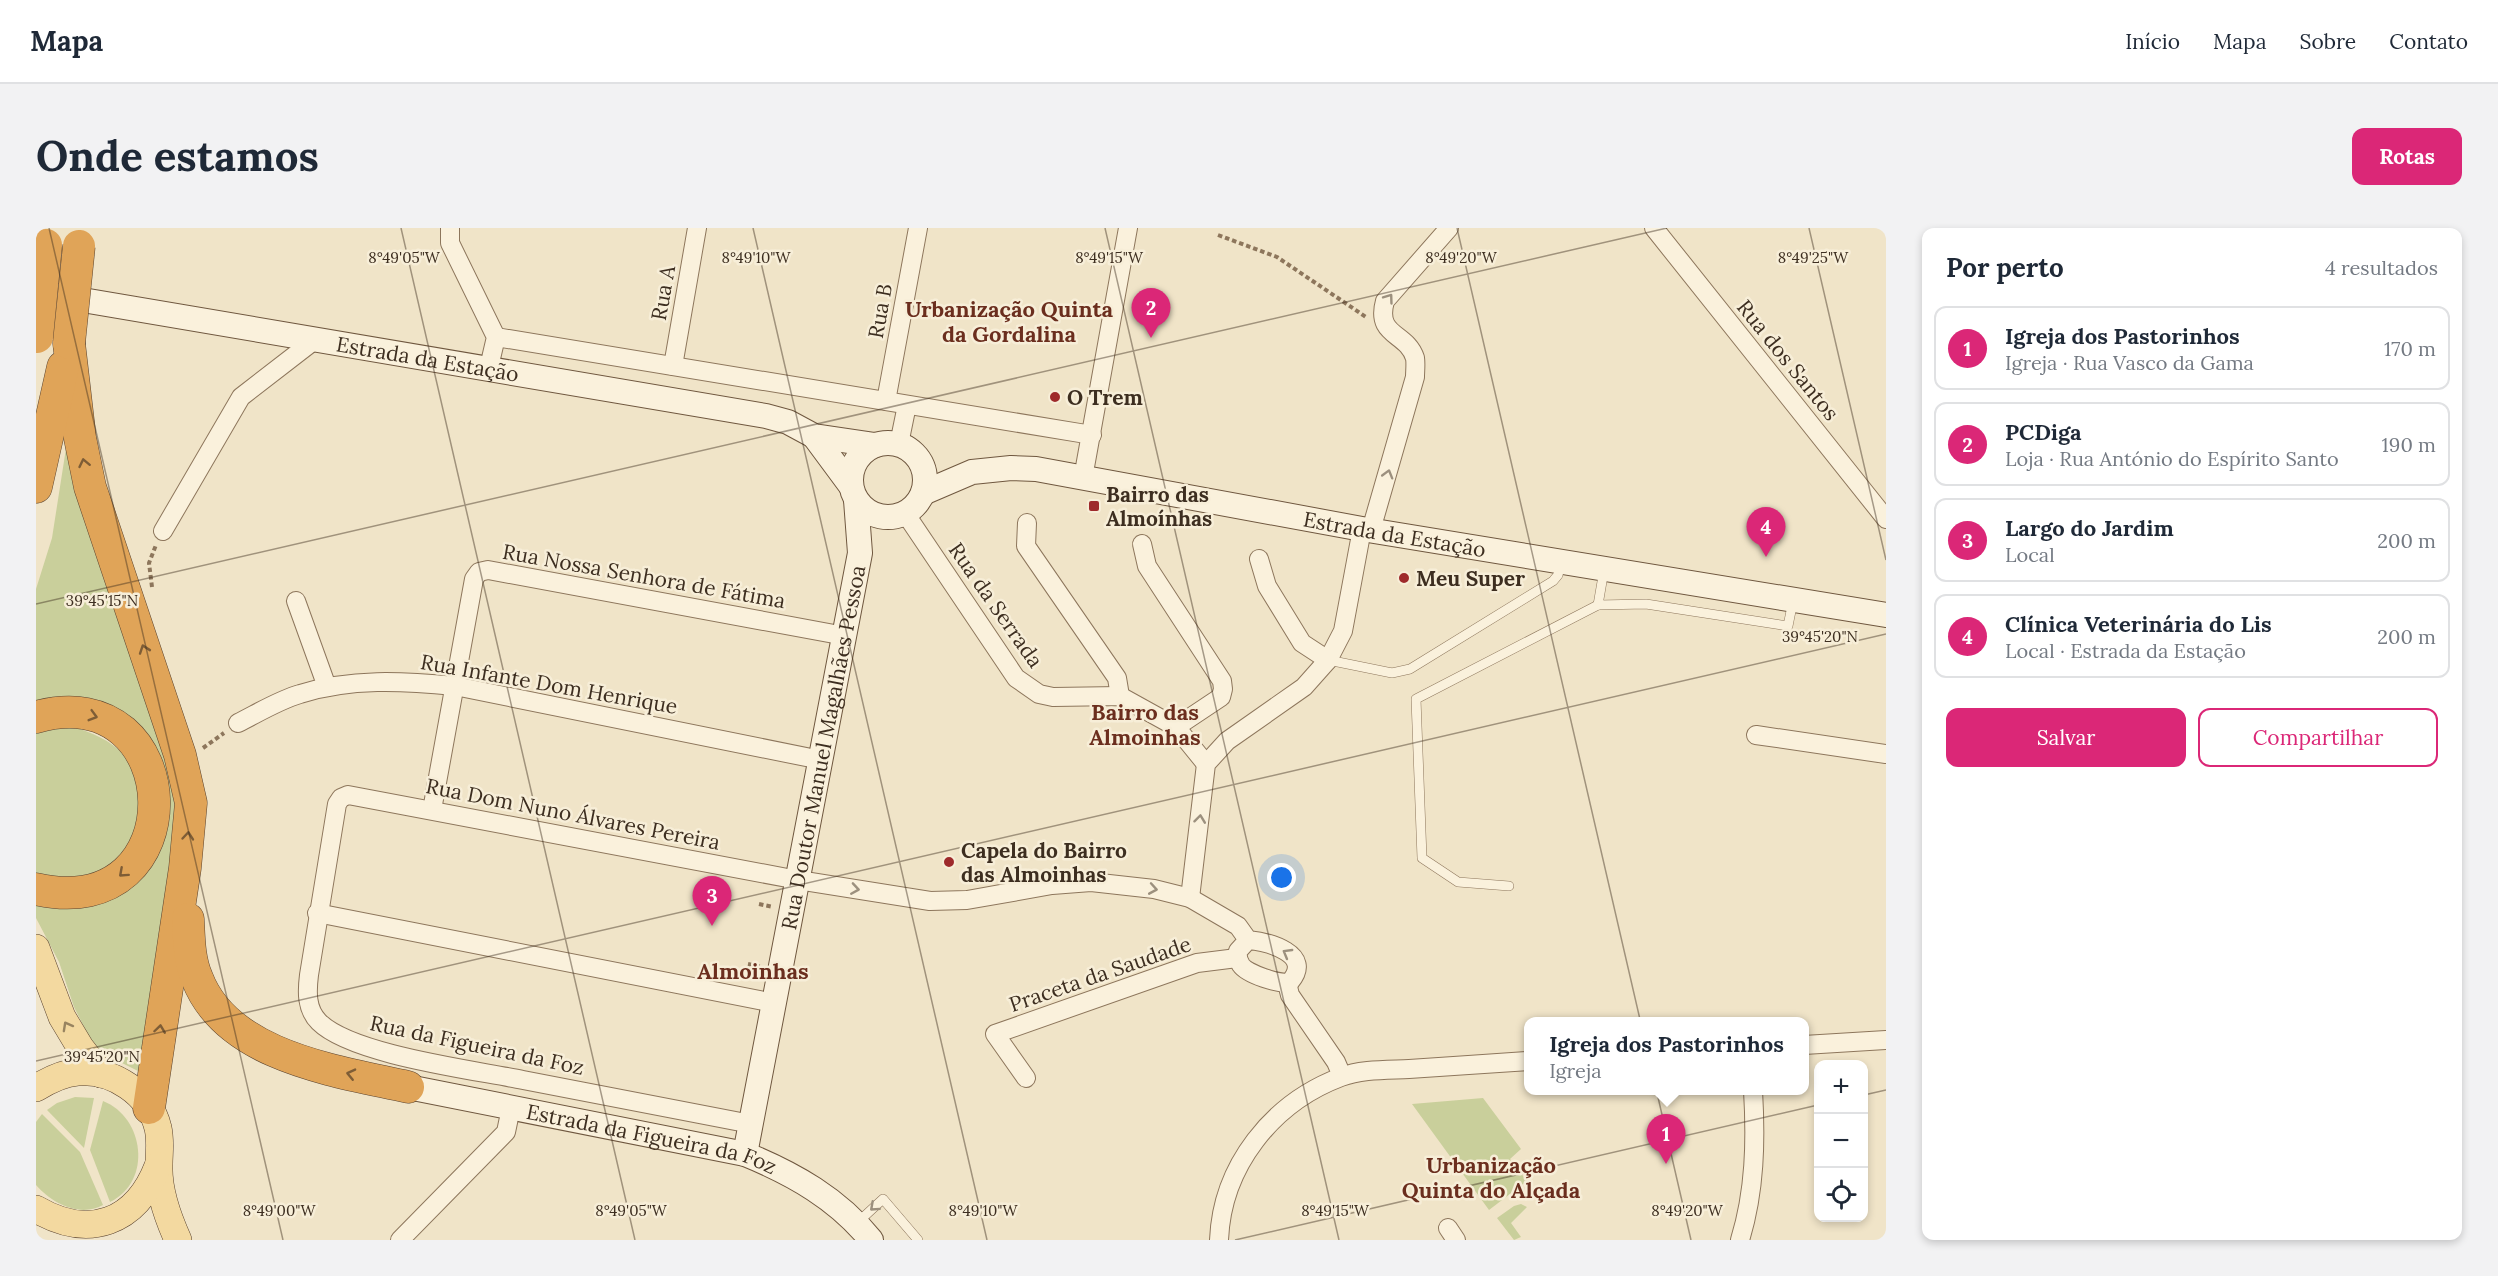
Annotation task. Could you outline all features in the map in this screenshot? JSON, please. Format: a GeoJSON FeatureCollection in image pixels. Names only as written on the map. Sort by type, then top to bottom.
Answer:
{"type":"FeatureCollection","features":[{"type":"Feature","properties":{"kind":"highway"},"geometry":{"type":"LineString","coordinates":[[36,340],[47,237]]}},
{"type":"Feature","properties":{"kind":"highway"},"geometry":{"type":"LineString","coordinates":[[36,487],[69,343],[80,237]]}},
{"type":"Feature","properties":{"kind":"highway"},"geometry":{"type":"LineString","coordinates":[[69,343],[80,438],[90,487],[188,783],[191,803],[185,868],[149,1108]]}},
{"type":"Feature","properties":{"kind":"highway"},"geometry":{"type":"LineString","coordinates":[[36,717],[54,712],[77,712],[98,716],[117,727],[132,741],[144,758],[153,780],[156,797],[154,820],[148,841],[138,858],[122,876],[100,888],[78,894],[57,894],[36,889]]}},
{"type":"Feature","properties":{"kind":"highway"},"geometry":{"type":"LineString","coordinates":[[185,868],[192,960],[204,995],[214,1007],[245,1035],[274,1051],[318,1066],[408,1088]]}},
{"type":"Feature","properties":{"kind":"main road","name":"Estrada da Estação"},"geometry":{"type":"LineString","coordinates":[[36,292],[489,367],[766,416],[788,422],[814,436],[875,445],[899,444],[914,453],[920,460],[972,472]]}},
{"type":"Feature","properties":{"kind":"main road","name":"Estrada da Estação"},"geometry":{"type":"LineString","coordinates":[[814,436],[870,513],[896,515],[917,504],[923,493],[972,472],[1011,468],[1036,469],[1367,529],[1886,615]]}},
{"type":"Feature","properties":{"kind":"main road"},"geometry":{"type":"LineString","coordinates":[[854,493],[851,473],[856,461],[875,445]]}},
{"type":"Feature","properties":{"kind":"main road"},"geometry":{"type":"LineString","coordinates":[[920,460],[925,471],[923,493]]}},
{"type":"Feature","properties":{"kind":"main road","name":"Rua Doutor Manuel Magalhães Pessoa"},"geometry":{"type":"LineString","coordinates":[[745,1154],[860,553],[854,493]]}},
{"type":"Feature","properties":{"kind":"main road","name":"Rua Doutor Manuel Magalhães Pessoa"},"geometry":{"type":"LineString","coordinates":[[860,553],[896,515]]}},
{"type":"Feature","properties":{"kind":"main road"},"geometry":{"type":"LineString","coordinates":[[36,948],[62,1017],[101,1074]]}},
{"type":"Feature","properties":{"kind":"main road"},"geometry":{"type":"LineString","coordinates":[[36,1088],[57,1076],[79,1072],[101,1074],[120,1081],[136,1092],[149,1108],[157,1126],[160,1146],[158,1166],[150,1187],[136,1205],[117,1217],[102,1223],[84,1226],[51,1218],[36,1209]]}},
{"type":"Feature","properties":{"kind":"main road","name":"Estrada da Figueira da Foz"},"geometry":{"type":"LineString","coordinates":[[408,1088],[745,1154],[785,1170],[812,1187],[864,1231]]}},
{"type":"Feature","properties":{"kind":"main road"},"geometry":{"type":"LineString","coordinates":[[158,1166],[167,1210],[178,1240]]}},
{"type":"Feature","properties":{"kind":"main road"},"geometry":{"type":"LineString","coordinates":[[84,1226],[110,1240]]}},
{"type":"Feature","properties":{"kind":"street"},"geometry":{"type":"LineString","coordinates":[[450,228],[450,243],[496,337],[489,367]]}},
{"type":"Feature","properties":{"kind":"street","name":"Rua A"},"geometry":{"type":"LineString","coordinates":[[673,366],[697,228]]}},
{"type":"Feature","properties":{"kind":"street","name":"Rua B"},"geometry":{"type":"LineString","coordinates":[[886,401],[918,228]]}},
{"type":"Feature","properties":{"kind":"street"},"geometry":{"type":"LineString","coordinates":[[1083,478],[1128,228]]}},
{"type":"Feature","properties":{"kind":"street"},"geometry":{"type":"LineString","coordinates":[[1190,898],[1205,771],[1227,741],[1304,687],[1328,660],[1342,631],[1367,529],[1415,377],[1414,358],[1408,346],[1383,323],[1382,312],[1385,302],[1449,228]]}},
{"type":"Feature","properties":{"kind":"street","name":"Rua dos Santos"},"geometry":{"type":"LineString","coordinates":[[1654,228],[1884,513]]}},
{"type":"Feature","properties":{"kind":"street"},"geometry":{"type":"LineString","coordinates":[[496,337],[1092,435]]}},
{"type":"Feature","properties":{"kind":"street"},"geometry":{"type":"LineString","coordinates":[[163,531],[241,397],[316,339]]}},
{"type":"Feature","properties":{"kind":"street"},"geometry":{"type":"LineString","coordinates":[[899,444],[907,405]]}},
{"type":"Feature","properties":{"kind":"street","name":"Rua da Serrada"},"geometry":{"type":"LineString","coordinates":[[896,515],[1016,678],[1039,694],[1053,697],[1112,696]]}},
{"type":"Feature","properties":{"kind":"street"},"geometry":{"type":"LineString","coordinates":[[1027,523],[1026,546],[1118,678],[1112,696],[1176,727],[1205,771]]}},
{"type":"Feature","properties":{"kind":"street"},"geometry":{"type":"LineString","coordinates":[[1142,544],[1147,566],[1222,681],[1224,689],[1221,697],[1176,727]]}},
{"type":"Feature","properties":{"kind":"street"},"geometry":{"type":"LineString","coordinates":[[1259,559],[1267,586],[1302,643],[1328,660]]}},
{"type":"Feature","properties":{"kind":"street","name":"Rua Nossa Senhora de Fátima"},"geometry":{"type":"LineString","coordinates":[[432,810],[474,579],[478,572],[488,570],[844,636]]}},
{"type":"Feature","properties":{"kind":"street"},"geometry":{"type":"LineString","coordinates":[[296,601],[327,687]]}},
{"type":"Feature","properties":{"kind":"street","name":"Rua Infante Dom Henrique"},"geometry":{"type":"LineString","coordinates":[[238,723],[298,694],[327,687],[402,681],[455,686],[820,760]]}},
{"type":"Feature","properties":{"kind":"street"},"geometry":{"type":"LineString","coordinates":[[1756,735],[1886,754]]}},
{"type":"Feature","properties":{"kind":"street","name":"Rua Dom Nuno Álvares Pereira"},"geometry":{"type":"LineString","coordinates":[[341,798],[348,795],[798,880],[930,901],[967,900],[1052,885],[1091,882],[1154,889],[1190,898],[1238,926],[1248,940]]}},
{"type":"Feature","properties":{"kind":"street","name":"Rua da Figueira da Foz"},"geometry":{"type":"LineString","coordinates":[[341,798],[337,804],[317,913],[307,995],[312,1011],[319,1022],[337,1034],[396,1055],[751,1124]]}},
{"type":"Feature","properties":{"kind":"street"},"geometry":{"type":"LineString","coordinates":[[317,913],[774,1003]]}},
{"type":"Feature","properties":{"kind":"street"},"geometry":{"type":"LineString","coordinates":[[1248,940],[1258,940],[1291,953],[1295,957],[1297,971],[1287,983],[1247,970],[1237,958],[1241,945],[1248,940]]}},
{"type":"Feature","properties":{"kind":"street","name":"Praceta da Saudade"},"geometry":{"type":"LineString","coordinates":[[1026,1078],[995,1034],[1197,963],[1237,958]]}},
{"type":"Feature","properties":{"kind":"street"},"geometry":{"type":"LineString","coordinates":[[1287,983],[1290,995],[1336,1062],[1342,1076]]}},
{"type":"Feature","properties":{"kind":"street"},"geometry":{"type":"LineString","coordinates":[[1809,1045],[1886,1040]]}},
{"type":"Feature","properties":{"kind":"street"},"geometry":{"type":"LineString","coordinates":[[1219,1240],[1226,1197],[1248,1148],[1264,1127],[1313,1091],[1342,1076],[1373,1071],[1524,1062]]}},
{"type":"Feature","properties":{"kind":"street"},"geometry":{"type":"LineString","coordinates":[[1740,1240],[1749,1209],[1753,1178],[1753,1095]]}},
{"type":"Feature","properties":{"kind":"street"},"geometry":{"type":"LineString","coordinates":[[400,1240],[506,1132],[511,1108]]}},
{"type":"Feature","properties":{"kind":"lane"},"geometry":{"type":"LineString","coordinates":[[1328,660],[1392,672],[1410,669],[1552,581],[1558,575],[1562,560]]}},
{"type":"Feature","properties":{"kind":"lane"},"geometry":{"type":"LineString","coordinates":[[1598,605],[1604,567]]}},
{"type":"Feature","properties":{"kind":"lane"},"geometry":{"type":"LineString","coordinates":[[1509,886],[1458,882],[1422,858],[1416,699],[1598,605],[1646,604],[1788,626],[1794,599]]}},
{"type":"Feature","properties":{"kind":"lane"},"geometry":{"type":"LineString","coordinates":[[864,1231],[883,1199],[918,1240]]}},
{"type":"Feature","properties":{"kind":"path"},"geometry":{"type":"LineString","coordinates":[[1218,235],[1277,257],[1370,320],[1383,323]]}},
{"type":"Feature","properties":{"kind":"path"},"geometry":{"type":"LineString","coordinates":[[200,750],[238,723]]}},
{"type":"Feature","properties":{"kind":"path"},"geometry":{"type":"LineString","coordinates":[[759,904],[772,907]]}},
{"type":"Feature","properties":{"kind":"path"},"geometry":{"type":"LineString","coordinates":[[748,964],[760,966]]}},
{"type":"Feature","properties":{"kind":"green space"},"geometry":{"type":"Polygon","coordinates":[[[67,442],[174,774],[176,830],[140,1072],[102,1053],[89,1037],[74,1007],[59,962],[36,918],[36,901],[69,905],[121,889],[153,750],[36,708],[36,589],[52,538],[67,442]]]}},
{"type":"Feature","properties":{"kind":"green space"},"geometry":{"type":"Polygon","coordinates":[[[73,726],[107,741],[124,755],[133,769],[139,786],[141,803],[139,820],[134,836],[125,851],[114,863],[97,873],[77,879],[36,875],[36,732],[73,726]]]}},
{"type":"Feature","properties":{"kind":"green space"},"geometry":{"type":"Polygon","coordinates":[[[75,1097],[94,1098],[84,1148],[47,1110],[57,1103],[75,1097]]]}},
{"type":"Feature","properties":{"kind":"green space"},"geometry":{"type":"Polygon","coordinates":[[[1483,1098],[1521,1149],[1510,1159],[1527,1181],[1489,1210],[1412,1104],[1483,1098]]]}},
{"type":"Feature","properties":{"kind":"green space"},"geometry":{"type":"Polygon","coordinates":[[[103,1101],[117,1109],[127,1121],[135,1134],[138,1150],[133,1180],[124,1192],[110,1202],[90,1150],[103,1101]]]}},
{"type":"Feature","properties":{"kind":"green space"},"geometry":{"type":"Polygon","coordinates":[[[42,1114],[80,1152],[103,1205],[85,1210],[66,1207],[50,1198],[36,1185],[36,1122],[42,1114]]]}},
{"type":"Feature","properties":{"kind":"green space"},"geometry":{"type":"Polygon","coordinates":[[[1521,1204],[1527,1207],[1511,1223],[1521,1237],[1514,1240],[1497,1218],[1521,1204]]]}},
{"type":"Feature","properties":{"kind":"place","name":"PCDiga"},"geometry":{"type":"Point","coordinates":[1151,338]}},
{"type":"Feature","properties":{"kind":"place","name":"O Trem"},"geometry":{"type":"Point","coordinates":[1055,397]}},
{"type":"Feature","properties":{"kind":"place","name":"Bairro das Almoínhas"},"geometry":{"type":"Point","coordinates":[1094,506]}},
{"type":"Feature","properties":{"kind":"place","name":"Clínica Veterinária do Lis"},"geometry":{"type":"Point","coordinates":[1766,557]}},
{"type":"Feature","properties":{"kind":"place","name":"Meu Super"},"geometry":{"type":"Point","coordinates":[1404,578]}},
{"type":"Feature","properties":{"kind":"place","name":"Capela do Bairro das Almoinhas"},"geometry":{"type":"Point","coordinates":[949,862]}},
{"type":"Feature","properties":{"kind":"place","name":"Largo do Jardim"},"geometry":{"type":"Point","coordinates":[712,926]}},
{"type":"Feature","properties":{"kind":"place","name":"Igreja dos Pastorinhos"},"geometry":{"type":"Point","coordinates":[1666,1164]}},
{"type":"Feature","properties":{"kind":"district","name":"Urbanização Quinta da Gordalina"},"geometry":{"type":"Point","coordinates":[1009,322]}},
{"type":"Feature","properties":{"kind":"district","name":"Bairro das Almoinhas"},"geometry":{"type":"Point","coordinates":[1145,724]}},
{"type":"Feature","properties":{"kind":"district","name":"Almoinhas"},"geometry":{"type":"Point","coordinates":[753,971]}},
{"type":"Feature","properties":{"kind":"district","name":"Urbanização Quinta do Alçada"},"geometry":{"type":"Point","coordinates":[1491,1178]}}]}
